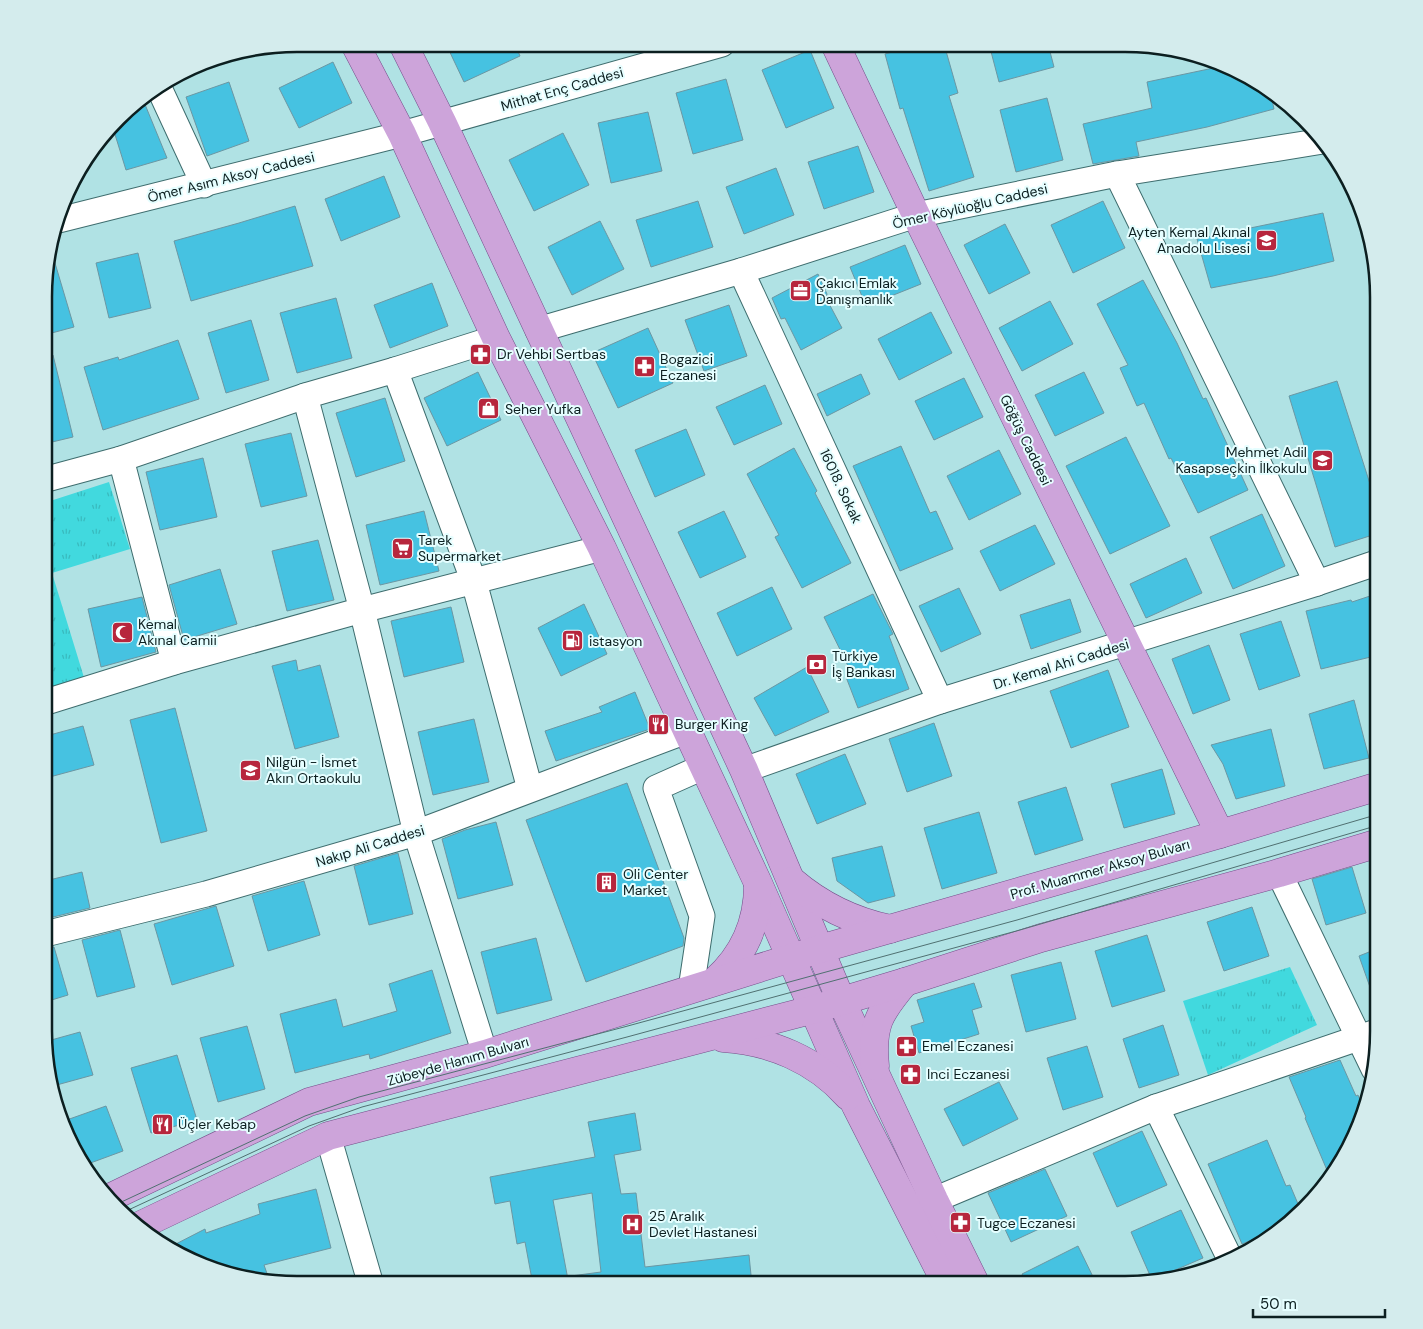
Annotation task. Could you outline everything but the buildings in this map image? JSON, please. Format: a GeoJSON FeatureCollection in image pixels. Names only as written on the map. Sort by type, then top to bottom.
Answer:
{"type":"FeatureCollection","features":[{"type":"Feature","properties":{"kind":"main road"},"geometry":{"type":"LineString","coordinates":[[359,52],[402,134],[496,338],[602,548],[792,958],[856,1106],[942,1276]]}},
{"type":"Feature","properties":{"kind":"main road"},"geometry":{"type":"LineString","coordinates":[[407,52],[442,122],[744,770],[841,1000],[972,1276]]}},
{"type":"Feature","properties":{"kind":"main road","name":"Göğüş Caddesi"},"geometry":{"type":"LineString","coordinates":[[839,52],[916,215],[1220,834]]}},
{"type":"Feature","properties":{"kind":"main road","name":"Prof. Muammer Aksoy Bulvarı"},"geometry":{"type":"LineString","coordinates":[[820,949],[1220,834],[1370,789]]}},
{"type":"Feature","properties":{"kind":"main road"},"geometry":{"type":"LineString","coordinates":[[144,1223],[328,1136],[814,1009],[1041,938],[1279,873],[1370,846]]}},
{"type":"Feature","properties":{"kind":"main road"},"geometry":{"type":"LineString","coordinates":[[790,879],[812,897],[836,911],[862,922],[890,929]]}},
{"type":"Feature","properties":{"kind":"main road"},"geometry":{"type":"LineString","coordinates":[[703,986],[733,964],[747,941],[756,913],[758,884]]}},
{"type":"Feature","properties":{"kind":"main road","name":"Zübeyde Hanım Bulvarı"},"geometry":{"type":"LineString","coordinates":[[115,1195],[309,1102],[485,1054],[820,949]]}},
{"type":"Feature","properties":{"kind":"main road"},"geometry":{"type":"LineString","coordinates":[[876,1073],[874,1040],[876,1027],[886,1005],[904,982]]}},
{"type":"Feature","properties":{"kind":"main road"},"geometry":{"type":"LineString","coordinates":[[702,1039],[739,1039],[775,1048],[792,1055],[828,1077],[856,1106]]}},
{"type":"Feature","properties":{"kind":"street","name":"Mithat Enç Caddesi"},"geometry":{"type":"LineString","coordinates":[[402,134],[693,52]]}},
{"type":"Feature","properties":{"kind":"street"},"geometry":{"type":"LineString","coordinates":[[162,94],[204,185]]}},
{"type":"Feature","properties":{"kind":"street","name":"Ömer Asım Aksoy Caddesi"},"geometry":{"type":"LineString","coordinates":[[65,219],[402,134]]}},
{"type":"Feature","properties":{"kind":"street","name":"Ömer Köylüoğlu Caddesi"},"geometry":{"type":"LineString","coordinates":[[538,330],[741,271],[916,215],[1117,174],[1315,142]]}},
{"type":"Feature","properties":{"kind":"street"},"geometry":{"type":"LineString","coordinates":[[1117,174],[1317,583]]}},
{"type":"Feature","properties":{"kind":"street","name":"16018. Sokak"},"geometry":{"type":"LineString","coordinates":[[741,271],[940,701]]}},
{"type":"Feature","properties":{"kind":"street"},"geometry":{"type":"LineString","coordinates":[[52,478],[121,459],[306,396],[496,338]]}},
{"type":"Feature","properties":{"kind":"street"},"geometry":{"type":"LineString","coordinates":[[395,370],[474,582],[530,789]]}},
{"type":"Feature","properties":{"kind":"street"},"geometry":{"type":"LineString","coordinates":[[306,396],[362,610],[416,833],[485,1054]]}},
{"type":"Feature","properties":{"kind":"street"},"geometry":{"type":"LineString","coordinates":[[121,459],[174,662]]}},
{"type":"Feature","properties":{"kind":"street"},"geometry":{"type":"LineString","coordinates":[[52,700],[174,662],[362,610],[602,548]]}},
{"type":"Feature","properties":{"kind":"street","name":"Dr. Kemal Ahi Caddesi"},"geometry":{"type":"LineString","coordinates":[[744,770],[940,701],[1370,565]]}},
{"type":"Feature","properties":{"kind":"street","name":"Nakıp Ali Caddesi"},"geometry":{"type":"LineString","coordinates":[[52,932],[206,894],[416,833],[686,731]]}},
{"type":"Feature","properties":{"kind":"street"},"geometry":{"type":"LineString","coordinates":[[703,767],[656,788],[702,916],[703,986]]}},
{"type":"Feature","properties":{"kind":"street"},"geometry":{"type":"LineString","coordinates":[[934,1200],[1156,1107],[1369,1034],[1279,873]]}},
{"type":"Feature","properties":{"kind":"street"},"geometry":{"type":"LineString","coordinates":[[1156,1107],[1228,1254]]}},
{"type":"Feature","properties":{"kind":"street"},"geometry":{"type":"LineString","coordinates":[[328,1136],[368,1276]]}},
{"type":"Feature","properties":{"kind":"green space"},"geometry":{"type":"Polygon","coordinates":[[[109,482],[130,549],[52,573],[52,500],[109,482]]]}},
{"type":"Feature","properties":{"kind":"green space"},"geometry":{"type":"Polygon","coordinates":[[[52,573],[86,684],[52,693],[52,573]]]}},
{"type":"Feature","properties":{"kind":"green space"},"geometry":{"type":"Polygon","coordinates":[[[1290,967],[1317,1025],[1208,1075],[1183,1001],[1290,967]]]}},
{"type":"Feature","properties":{"kind":"tram line"},"geometry":{"type":"LineString","coordinates":[[121,1202],[305,1116],[359,1097],[1017,920],[1370,817]]}},
{"type":"Feature","properties":{"kind":"tram line"},"geometry":{"type":"LineString","coordinates":[[129,1210],[309,1126],[362,1107],[1020,930],[1370,828]]}},
{"type":"Feature","properties":{"kind":"place","name":"Ayten Kemal Akınal Anadolu Lisesi"},"geometry":{"type":"Point","coordinates":[1266,240]}},
{"type":"Feature","properties":{"kind":"place","name":"Çakıcı Emlak Danışmanlık"},"geometry":{"type":"Point","coordinates":[800,291]}},
{"type":"Feature","properties":{"kind":"place","name":"Dr Vehbi Sertbas"},"geometry":{"type":"Point","coordinates":[481,354]}},
{"type":"Feature","properties":{"kind":"place","name":"Bogazici Eczanesi"},"geometry":{"type":"Point","coordinates":[644,367]}},
{"type":"Feature","properties":{"kind":"place","name":"Seher Yufka"},"geometry":{"type":"Point","coordinates":[489,409]}},
{"type":"Feature","properties":{"kind":"place","name":"Mehmet Adil Kasapseçkin İlkokulu"},"geometry":{"type":"Point","coordinates":[1323,460]}},
{"type":"Feature","properties":{"kind":"place","name":"Tarek Supermarket"},"geometry":{"type":"Point","coordinates":[402,548]}},
{"type":"Feature","properties":{"kind":"place","name":"Kemal Akınal Camii"},"geometry":{"type":"Point","coordinates":[122,632]}},
{"type":"Feature","properties":{"kind":"place","name":"istasyon"},"geometry":{"type":"Point","coordinates":[573,641]}},
{"type":"Feature","properties":{"kind":"place","name":"Türkiye İş Bankası"},"geometry":{"type":"Point","coordinates":[816,664]}},
{"type":"Feature","properties":{"kind":"place","name":"Burger King"},"geometry":{"type":"Point","coordinates":[659,724]}},
{"type":"Feature","properties":{"kind":"place","name":"Nilgün - İsmet Akın Ortaokulu"},"geometry":{"type":"Point","coordinates":[250,770]}},
{"type":"Feature","properties":{"kind":"place","name":"Oli Center Market"},"geometry":{"type":"Point","coordinates":[607,882]}},
{"type":"Feature","properties":{"kind":"place","name":"Emel Eczanesi"},"geometry":{"type":"Point","coordinates":[906,1046]}},
{"type":"Feature","properties":{"kind":"place","name":"Inci Eczanesi"},"geometry":{"type":"Point","coordinates":[911,1074]}},
{"type":"Feature","properties":{"kind":"place","name":"Üçler Kebap"},"geometry":{"type":"Point","coordinates":[162,1124]}},
{"type":"Feature","properties":{"kind":"place","name":"Tugce Eczanesi"},"geometry":{"type":"Point","coordinates":[961,1223]}},
{"type":"Feature","properties":{"kind":"place","name":"25 Aralık Devlet Hastanesi"},"geometry":{"type":"Point","coordinates":[633,1224]}}]}
